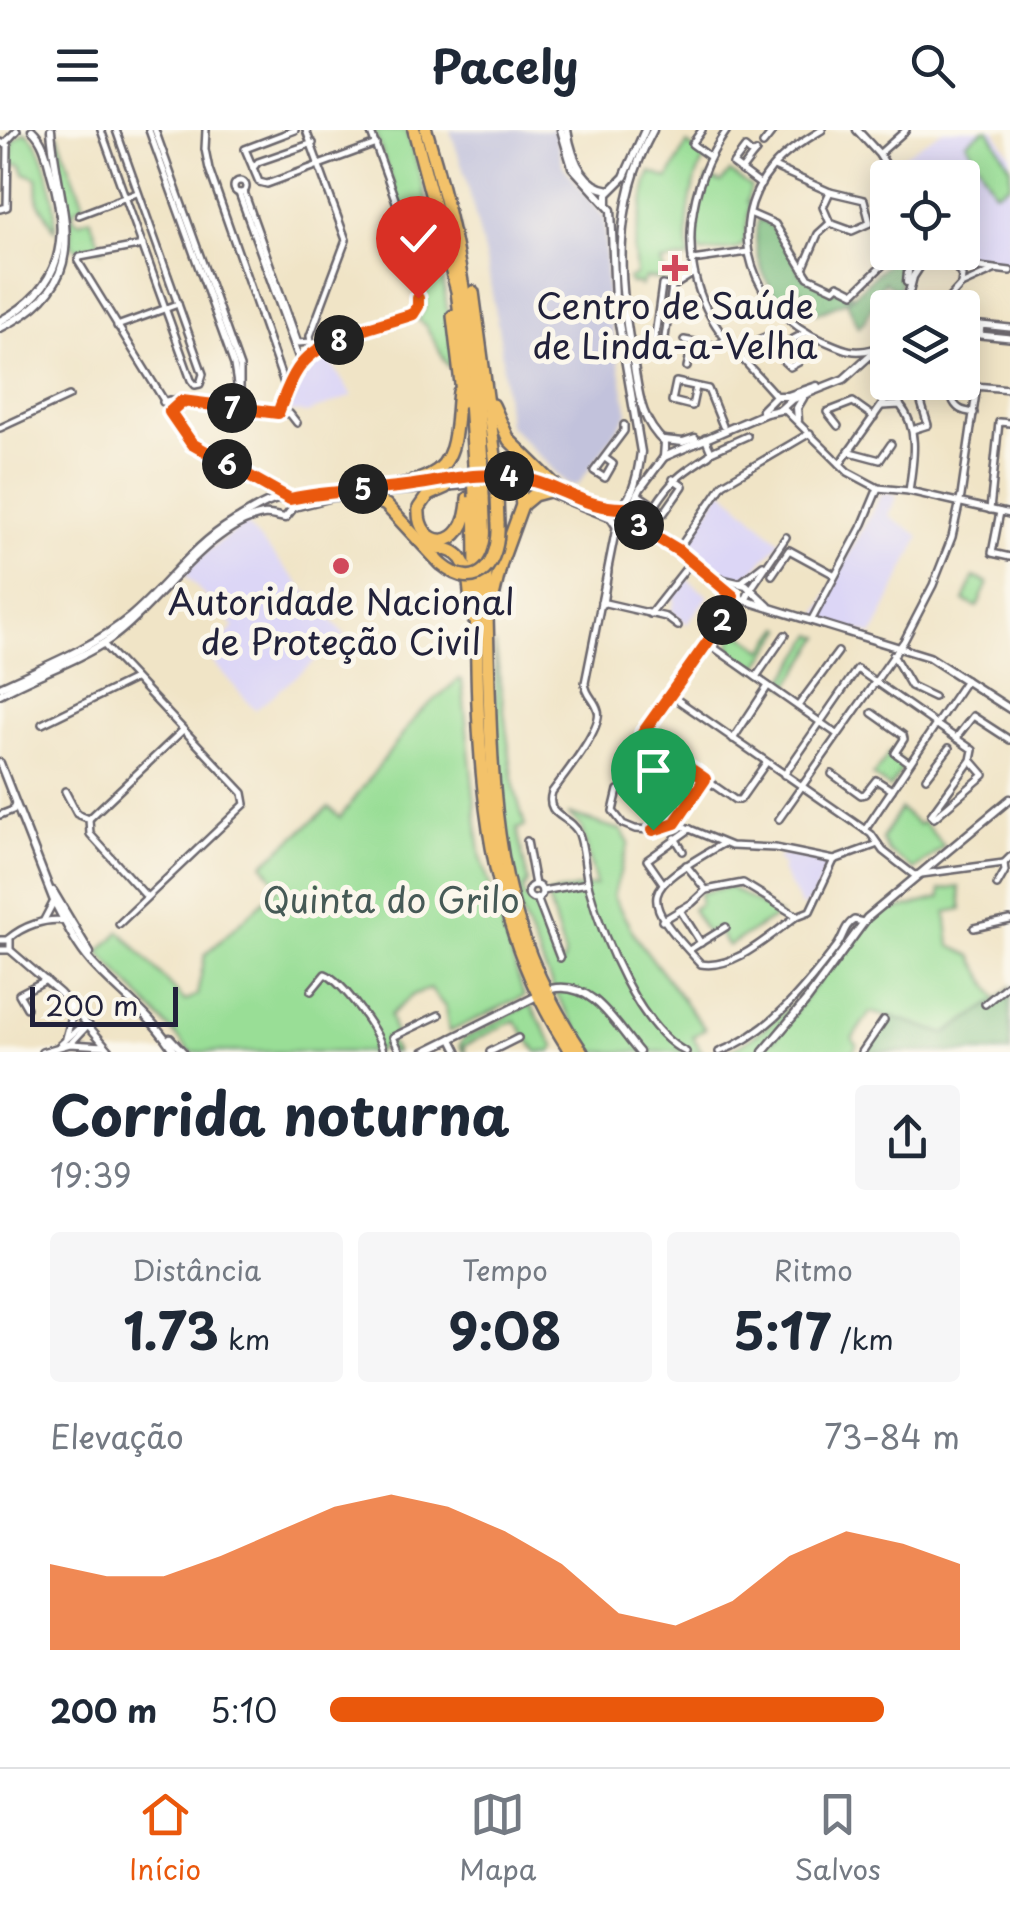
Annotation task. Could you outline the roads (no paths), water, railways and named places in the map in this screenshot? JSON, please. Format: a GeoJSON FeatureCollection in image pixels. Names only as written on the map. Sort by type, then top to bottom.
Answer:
{"type":"FeatureCollection","features":[{"type":"Feature","properties":{"kind":"highway"},"geometry":{"type":"LineString","coordinates":[[414,130],[453,247],[472,286],[486,382],[495,414],[509,440],[564,494]]}},
{"type":"Feature","properties":{"kind":"highway"},"geometry":{"type":"LineString","coordinates":[[426,130],[453,247],[476,467]]}},
{"type":"Feature","properties":{"kind":"highway"},"geometry":{"type":"LineString","coordinates":[[364,494],[381,502],[452,573],[466,576],[487,568],[497,552],[498,496],[476,467],[460,382],[453,247]]}},
{"type":"Feature","properties":{"kind":"highway"},"geometry":{"type":"LineString","coordinates":[[401,520],[396,505],[401,488],[432,475],[451,452],[460,382]]}},
{"type":"Feature","properties":{"kind":"highway"},"geometry":{"type":"LineString","coordinates":[[486,382],[475,497],[485,810],[498,887],[520,958],[571,1052]]}},
{"type":"Feature","properties":{"kind":"highway"},"geometry":{"type":"LineString","coordinates":[[515,480],[522,505]]}},
{"type":"Feature","properties":{"kind":"highway"},"geometry":{"type":"LineString","coordinates":[[446,487],[428,495],[419,508],[421,526],[433,538],[450,538],[460,531],[475,497]]}},
{"type":"Feature","properties":{"kind":"highway"},"geometry":{"type":"LineString","coordinates":[[487,618],[522,505],[534,495],[548,491]]}},
{"type":"Feature","properties":{"kind":"highway"},"geometry":{"type":"LineString","coordinates":[[475,497],[487,618],[492,778],[504,876],[537,972],[582,1052]]}},
{"type":"Feature","properties":{"kind":"highway"},"geometry":{"type":"LineString","coordinates":[[420,541],[452,551],[465,564],[473,624],[479,640]]}},
{"type":"Feature","properties":{"kind":"street"},"geometry":{"type":"LineString","coordinates":[[0,324],[37,303],[51,285],[64,256],[66,209],[50,130],[34,131]]}},
{"type":"Feature","properties":{"kind":"street"},"geometry":{"type":"LineString","coordinates":[[101,130],[191,380],[200,384],[204,378],[116,130]]}},
{"type":"Feature","properties":{"kind":"street"},"geometry":{"type":"LineString","coordinates":[[152,130],[242,376],[237,408]]}},
{"type":"Feature","properties":{"kind":"street"},"geometry":{"type":"LineString","coordinates":[[206,130],[204,149],[210,172],[287,392]]}},
{"type":"Feature","properties":{"kind":"street"},"geometry":{"type":"LineString","coordinates":[[294,130],[245,149],[257,180],[264,184],[376,144]]}},
{"type":"Feature","properties":{"kind":"street"},"geometry":{"type":"LineString","coordinates":[[306,130],[346,240],[311,342]]}},
{"type":"Feature","properties":{"kind":"street"},"geometry":{"type":"LineString","coordinates":[[278,413],[301,364],[320,348],[413,314],[418,306],[403,221],[370,130]]}},
{"type":"Feature","properties":{"kind":"street"},"geometry":{"type":"LineString","coordinates":[[564,130],[582,172],[598,188],[622,190],[626,201]]}},
{"type":"Feature","properties":{"kind":"street"},"geometry":{"type":"LineString","coordinates":[[564,130],[572,167],[608,206],[618,209],[626,201]]}},
{"type":"Feature","properties":{"kind":"street"},"geometry":{"type":"LineString","coordinates":[[645,130],[624,177],[606,196],[614,227],[615,300],[641,450],[648,461],[662,459],[779,403],[850,376],[870,355]]}},
{"type":"Feature","properties":{"kind":"street"},"geometry":{"type":"LineString","coordinates":[[629,512],[666,446],[643,415],[621,296],[626,201],[653,130]]}},
{"type":"Feature","properties":{"kind":"street"},"geometry":{"type":"LineString","coordinates":[[702,130],[692,144],[710,157]]}},
{"type":"Feature","properties":{"kind":"street"},"geometry":{"type":"LineString","coordinates":[[727,130],[710,157],[695,194],[692,260],[704,302],[726,339],[779,403],[859,479],[878,488],[909,491],[1010,514]]}},
{"type":"Feature","properties":{"kind":"street"},"geometry":{"type":"LineString","coordinates":[[759,131],[765,141],[774,130]]}},
{"type":"Feature","properties":{"kind":"street"},"geometry":{"type":"LineString","coordinates":[[822,130],[794,147],[760,185],[751,213],[748,252],[764,295],[785,320],[846,351],[870,351]]}},
{"type":"Feature","properties":{"kind":"street"},"geometry":{"type":"LineString","coordinates":[[857,130],[883,160]]}},
{"type":"Feature","properties":{"kind":"street"},"geometry":{"type":"LineString","coordinates":[[879,154],[906,130]]}},
{"type":"Feature","properties":{"kind":"street"},"geometry":{"type":"LineString","coordinates":[[0,324],[39,292],[60,249],[62,222],[58,196],[41,140],[34,131]]}},
{"type":"Feature","properties":{"kind":"street"},"geometry":{"type":"LineString","coordinates":[[0,209],[7,207],[8,146],[2,143],[17,132]]}},
{"type":"Feature","properties":{"kind":"street"},"geometry":{"type":"LineString","coordinates":[[253,168],[258,162],[312,143]]}},
{"type":"Feature","properties":{"kind":"street"},"geometry":{"type":"LineString","coordinates":[[741,171],[754,154],[745,148],[733,164],[741,171],[760,185]]}},
{"type":"Feature","properties":{"kind":"street"},"geometry":{"type":"LineString","coordinates":[[773,167],[830,192],[864,200],[870,223],[852,230],[830,223]]}},
{"type":"Feature","properties":{"kind":"street"},"geometry":{"type":"LineString","coordinates":[[242,192],[301,364]]}},
{"type":"Feature","properties":{"kind":"street"},"geometry":{"type":"LineString","coordinates":[[830,192],[824,207],[830,223]]}},
{"type":"Feature","properties":{"kind":"street"},"geometry":{"type":"LineString","coordinates":[[79,214],[138,193]]}},
{"type":"Feature","properties":{"kind":"street"},"geometry":{"type":"LineString","coordinates":[[751,213],[775,224],[812,280],[854,292],[878,270]]}},
{"type":"Feature","properties":{"kind":"street"},"geometry":{"type":"LineString","coordinates":[[803,269],[818,234],[830,223]]}},
{"type":"Feature","properties":{"kind":"street"},"geometry":{"type":"LineString","coordinates":[[143,245],[78,259],[192,444],[290,501],[332,491],[515,480],[535,481],[586,504],[629,512]]}},
{"type":"Feature","properties":{"kind":"street"},"geometry":{"type":"LineString","coordinates":[[692,260],[748,252]]}},
{"type":"Feature","properties":{"kind":"street"},"geometry":{"type":"LineString","coordinates":[[980,267],[1010,272]]}},
{"type":"Feature","properties":{"kind":"street"},"geometry":{"type":"LineString","coordinates":[[957,270],[962,276]]}},
{"type":"Feature","properties":{"kind":"street"},"geometry":{"type":"LineString","coordinates":[[961,286],[962,276],[968,270]]}},
{"type":"Feature","properties":{"kind":"street"},"geometry":{"type":"LineString","coordinates":[[972,270],[973,278]]}},
{"type":"Feature","properties":{"kind":"street"},"geometry":{"type":"LineString","coordinates":[[957,290],[973,278],[995,270]]}},
{"type":"Feature","properties":{"kind":"street"},"geometry":{"type":"LineString","coordinates":[[270,272],[298,343],[311,342],[320,348]]}},
{"type":"Feature","properties":{"kind":"street"},"geometry":{"type":"LineString","coordinates":[[672,286],[669,337],[664,345],[654,343],[662,285],[672,286],[694,272]]}},
{"type":"Feature","properties":{"kind":"street"},"geometry":{"type":"LineString","coordinates":[[117,326],[178,304]]}},
{"type":"Feature","properties":{"kind":"street"},"geometry":{"type":"LineString","coordinates":[[1010,328],[981,325],[980,335],[1010,338]]}},
{"type":"Feature","properties":{"kind":"street"},"geometry":{"type":"LineString","coordinates":[[782,344],[806,333]]}},
{"type":"Feature","properties":{"kind":"street"},"geometry":{"type":"LineString","coordinates":[[772,334],[782,344],[791,354],[799,362],[790,367],[760,339],[772,334]]}},
{"type":"Feature","properties":{"kind":"street"},"geometry":{"type":"LineString","coordinates":[[684,340],[716,346],[726,339]]}},
{"type":"Feature","properties":{"kind":"street"},"geometry":{"type":"LineString","coordinates":[[688,367],[693,342]]}},
{"type":"Feature","properties":{"kind":"street"},"geometry":{"type":"LineString","coordinates":[[846,351],[852,369]]}},
{"type":"Feature","properties":{"kind":"street"},"geometry":{"type":"LineString","coordinates":[[615,511],[627,500],[647,438],[683,442],[816,387],[852,369],[870,353]]}},
{"type":"Feature","properties":{"kind":"street"},"geometry":{"type":"LineString","coordinates":[[696,387],[692,406],[672,401],[676,382],[686,381],[708,389],[723,426]]}},
{"type":"Feature","properties":{"kind":"street"},"geometry":{"type":"LineString","coordinates":[[980,386],[1010,389]]}},
{"type":"Feature","properties":{"kind":"street"},"geometry":{"type":"LineString","coordinates":[[798,420],[797,408],[806,395]]}},
{"type":"Feature","properties":{"kind":"street"},"geometry":{"type":"LineString","coordinates":[[0,428],[69,396]]}},
{"type":"Feature","properties":{"kind":"street"},"geometry":{"type":"LineString","coordinates":[[840,464],[886,400]]}},
{"type":"Feature","properties":{"kind":"street"},"geometry":{"type":"LineString","coordinates":[[900,400],[912,430],[914,449],[909,491]]}},
{"type":"Feature","properties":{"kind":"street"},"geometry":{"type":"LineString","coordinates":[[953,400],[960,410],[974,413]]}},
{"type":"Feature","properties":{"kind":"street"},"geometry":{"type":"LineString","coordinates":[[779,819],[917,618],[945,557],[960,502],[975,400]]}},
{"type":"Feature","properties":{"kind":"street"},"geometry":{"type":"LineString","coordinates":[[170,412],[182,401]]}},
{"type":"Feature","properties":{"kind":"street"},"geometry":{"type":"LineString","coordinates":[[163,402],[293,415],[297,423]]}},
{"type":"Feature","properties":{"kind":"street"},"geometry":{"type":"LineString","coordinates":[[838,426],[826,412],[853,402],[874,417]]}},
{"type":"Feature","properties":{"kind":"street"},"geometry":{"type":"LineString","coordinates":[[912,430],[928,425],[921,402]]}},
{"type":"Feature","properties":{"kind":"street"},"geometry":{"type":"LineString","coordinates":[[882,406],[900,405]]}},
{"type":"Feature","properties":{"kind":"street"},"geometry":{"type":"LineString","coordinates":[[990,510],[999,422],[1010,423]]}},
{"type":"Feature","properties":{"kind":"street"},"geometry":{"type":"LineString","coordinates":[[605,458],[624,425]]}},
{"type":"Feature","properties":{"kind":"street"},"geometry":{"type":"LineString","coordinates":[[678,550],[723,484],[810,433]]}},
{"type":"Feature","properties":{"kind":"street"},"geometry":{"type":"LineString","coordinates":[[621,434],[639,437]]}},
{"type":"Feature","properties":{"kind":"street"},"geometry":{"type":"LineString","coordinates":[[654,506],[673,479],[711,452],[747,436]]}},
{"type":"Feature","properties":{"kind":"street"},"geometry":{"type":"LineString","coordinates":[[706,438],[711,452]]}},
{"type":"Feature","properties":{"kind":"street"},"geometry":{"type":"LineString","coordinates":[[850,452],[880,460],[891,444]]}},
{"type":"Feature","properties":{"kind":"street"},"geometry":{"type":"LineString","coordinates":[[0,690],[106,635],[210,538],[274,501],[401,488],[476,467],[615,511]]}},
{"type":"Feature","properties":{"kind":"street"},"geometry":{"type":"LineString","coordinates":[[638,494],[664,513],[683,486],[673,479]]}},
{"type":"Feature","properties":{"kind":"street"},"geometry":{"type":"LineString","coordinates":[[266,486],[274,501],[274,514]]}},
{"type":"Feature","properties":{"kind":"street"},"geometry":{"type":"LineString","coordinates":[[810,621],[878,488]]}},
{"type":"Feature","properties":{"kind":"street"},"geometry":{"type":"LineString","coordinates":[[0,690],[103,644],[136,619],[222,536],[252,518],[274,514],[288,517],[290,501]]}},
{"type":"Feature","properties":{"kind":"street"},"geometry":{"type":"LineString","coordinates":[[615,511],[610,575],[585,683],[599,718],[550,801],[555,814],[578,833],[588,884],[627,984],[666,1038],[686,1052]]}},
{"type":"Feature","properties":{"kind":"street"},"geometry":{"type":"LineString","coordinates":[[629,512],[635,524],[678,550],[734,596],[929,657],[1010,709]]}},
{"type":"Feature","properties":{"kind":"street"},"geometry":{"type":"LineString","coordinates":[[992,554],[1000,512]]}},
{"type":"Feature","properties":{"kind":"street"},"geometry":{"type":"LineString","coordinates":[[615,540],[635,524]]}},
{"type":"Feature","properties":{"kind":"street"},"geometry":{"type":"LineString","coordinates":[[616,528],[626,534],[664,540]]}},
{"type":"Feature","properties":{"kind":"street"},"geometry":{"type":"LineString","coordinates":[[766,763],[738,800],[643,733],[706,642],[729,612],[744,600],[786,537]]}},
{"type":"Feature","properties":{"kind":"street"},"geometry":{"type":"LineString","coordinates":[[780,546],[835,575]]}},
{"type":"Feature","properties":{"kind":"street"},"geometry":{"type":"LineString","coordinates":[[772,575],[789,550]]}},
{"type":"Feature","properties":{"kind":"street"},"geometry":{"type":"LineString","coordinates":[[981,551],[1010,557]]}},
{"type":"Feature","properties":{"kind":"street"},"geometry":{"type":"LineString","coordinates":[[650,614],[691,562]]}},
{"type":"Feature","properties":{"kind":"street"},"geometry":{"type":"LineString","coordinates":[[729,612],[733,588],[766,563]]}},
{"type":"Feature","properties":{"kind":"street"},"geometry":{"type":"LineString","coordinates":[[705,574],[746,584],[778,612]]}},
{"type":"Feature","properties":{"kind":"street"},"geometry":{"type":"LineString","coordinates":[[602,602],[666,618],[678,626]]}},
{"type":"Feature","properties":{"kind":"street"},"geometry":{"type":"LineString","coordinates":[[756,677],[784,635]]}},
{"type":"Feature","properties":{"kind":"street"},"geometry":{"type":"LineString","coordinates":[[706,642],[837,734]]}},
{"type":"Feature","properties":{"kind":"street"},"geometry":{"type":"LineString","coordinates":[[103,644],[242,793],[244,804],[119,924]]}},
{"type":"Feature","properties":{"kind":"street"},"geometry":{"type":"LineString","coordinates":[[798,706],[838,652]]}},
{"type":"Feature","properties":{"kind":"street"},"geometry":{"type":"LineString","coordinates":[[893,655],[911,686],[934,697]]}},
{"type":"Feature","properties":{"kind":"street"},"geometry":{"type":"LineString","coordinates":[[784,774],[856,670],[973,750],[971,760],[932,815],[934,818],[984,775],[971,760]]}},
{"type":"Feature","properties":{"kind":"street"},"geometry":{"type":"LineString","coordinates":[[42,724],[134,679]]}},
{"type":"Feature","properties":{"kind":"street"},"geometry":{"type":"LineString","coordinates":[[865,830],[966,680]]}},
{"type":"Feature","properties":{"kind":"street"},"geometry":{"type":"LineString","coordinates":[[732,738],[768,686]]}},
{"type":"Feature","properties":{"kind":"street"},"geometry":{"type":"LineString","coordinates":[[670,694],[865,830],[914,875],[1004,862],[1010,857]]}},
{"type":"Feature","properties":{"kind":"street"},"geometry":{"type":"LineString","coordinates":[[872,714],[903,735],[895,753],[910,763]]}},
{"type":"Feature","properties":{"kind":"street"},"geometry":{"type":"LineString","coordinates":[[955,739],[972,716],[1010,740]]}},
{"type":"Feature","properties":{"kind":"street"},"geometry":{"type":"LineString","coordinates":[[89,819],[182,731]]}},
{"type":"Feature","properties":{"kind":"street"},"geometry":{"type":"LineString","coordinates":[[926,778],[949,748]]}},
{"type":"Feature","properties":{"kind":"street"},"geometry":{"type":"LineString","coordinates":[[0,763],[65,922],[94,965],[146,1016],[174,1052]]}},
{"type":"Feature","properties":{"kind":"street"},"geometry":{"type":"LineString","coordinates":[[832,774],[861,795],[876,780],[892,790]]}},
{"type":"Feature","properties":{"kind":"street"},"geometry":{"type":"LineString","coordinates":[[675,823],[705,779]]}},
{"type":"Feature","properties":{"kind":"street"},"geometry":{"type":"LineString","coordinates":[[618,790],[613,808],[623,824],[644,831],[675,823],[722,844],[782,849],[834,860],[878,844]]}},
{"type":"Feature","properties":{"kind":"street"},"geometry":{"type":"LineString","coordinates":[[65,791],[77,814],[89,819]]}},
{"type":"Feature","properties":{"kind":"street"},"geometry":{"type":"LineString","coordinates":[[763,1052],[808,1000],[863,922],[1008,798]]}},
{"type":"Feature","properties":{"kind":"street"},"geometry":{"type":"LineString","coordinates":[[0,816],[13,810],[15,803]]}},
{"type":"Feature","properties":{"kind":"street"},"geometry":{"type":"LineString","coordinates":[[89,819],[90,834],[146,896]]}},
{"type":"Feature","properties":{"kind":"street"},"geometry":{"type":"LineString","coordinates":[[663,883],[647,860],[690,828]]}},
{"type":"Feature","properties":{"kind":"street"},"geometry":{"type":"LineString","coordinates":[[675,838],[684,852]]}},
{"type":"Feature","properties":{"kind":"street"},"geometry":{"type":"LineString","coordinates":[[527,841],[534,885],[542,891],[588,884]]}},
{"type":"Feature","properties":{"kind":"street"},"geometry":{"type":"LineString","coordinates":[[722,844],[686,865],[663,883],[657,894],[657,912],[662,922],[702,964],[723,964],[810,911],[834,860]]}},
{"type":"Feature","properties":{"kind":"street"},"geometry":{"type":"LineString","coordinates":[[935,858],[941,872]]}},
{"type":"Feature","properties":{"kind":"street"},"geometry":{"type":"LineString","coordinates":[[997,885],[1005,871],[1004,862]]}},
{"type":"Feature","properties":{"kind":"street"},"geometry":{"type":"LineString","coordinates":[[686,865],[706,890]]}},
{"type":"Feature","properties":{"kind":"street"},"geometry":{"type":"LineString","coordinates":[[47,881],[91,955],[183,1052]]}},
{"type":"Feature","properties":{"kind":"street"},"geometry":{"type":"LineString","coordinates":[[662,922],[706,890],[742,883],[797,916]]}},
{"type":"Feature","properties":{"kind":"street"},"geometry":{"type":"LineString","coordinates":[[534,885],[528,893],[538,898]]}},
{"type":"Feature","properties":{"kind":"street"},"geometry":{"type":"LineString","coordinates":[[542,891],[538,898],[560,958]]}},
{"type":"Feature","properties":{"kind":"street"},"geometry":{"type":"LineString","coordinates":[[43,922],[54,901]]}},
{"type":"Feature","properties":{"kind":"street"},"geometry":{"type":"LineString","coordinates":[[680,910],[701,943]]}},
{"type":"Feature","properties":{"kind":"street"},"geometry":{"type":"LineString","coordinates":[[720,1052],[763,1028],[782,1012],[837,945],[848,924],[854,920],[863,922]]}},
{"type":"Feature","properties":{"kind":"street"},"geometry":{"type":"LineString","coordinates":[[974,928],[1010,920]]}},
{"type":"Feature","properties":{"kind":"street"},"geometry":{"type":"LineString","coordinates":[[0,940],[43,922],[65,922]]}},
{"type":"Feature","properties":{"kind":"street"},"geometry":{"type":"LineString","coordinates":[[689,950],[726,927]]}},
{"type":"Feature","properties":{"kind":"street"},"geometry":{"type":"LineString","coordinates":[[8,939],[12,944],[10,950]]}},
{"type":"Feature","properties":{"kind":"street"},"geometry":{"type":"LineString","coordinates":[[0,950],[10,950],[46,980],[109,1049]]}},
{"type":"Feature","properties":{"kind":"street"},"geometry":{"type":"LineString","coordinates":[[311,991],[326,974],[332,976],[362,1009],[380,1038],[383,1052]]}},
{"type":"Feature","properties":{"kind":"street"},"geometry":{"type":"LineString","coordinates":[[27,1008],[20,994],[46,980]]}},
{"type":"Feature","properties":{"kind":"street"},"geometry":{"type":"LineString","coordinates":[[985,1004],[1010,983]]}},
{"type":"Feature","properties":{"kind":"street"},"geometry":{"type":"LineString","coordinates":[[551,988],[574,987],[589,994],[639,1052]]}},
{"type":"Feature","properties":{"kind":"street"},"geometry":{"type":"LineString","coordinates":[[424,1052],[532,998]]}},
{"type":"Feature","properties":{"kind":"street"},"geometry":{"type":"LineString","coordinates":[[68,1001],[68,1041]]}},
{"type":"Feature","properties":{"kind":"street"},"geometry":{"type":"LineString","coordinates":[[400,1052],[392,1037],[439,1016]]}},
{"type":"Feature","properties":{"kind":"street"},"geometry":{"type":"LineString","coordinates":[[862,1052],[884,1020]]}},
{"type":"Feature","properties":{"kind":"street"},"geometry":{"type":"LineString","coordinates":[[46,1052],[88,1025]]}},
{"type":"Feature","properties":{"kind":"street"},"geometry":{"type":"LineString","coordinates":[[452,1038],[458,1052]]}},
{"type":"Feature","properties":{"kind":"street"},"geometry":{"type":"LineString","coordinates":[[490,1052],[518,1038]]}},
{"type":"Feature","properties":{"kind":"street"},"geometry":{"type":"LineString","coordinates":[[68,1041],[89,1042],[109,1049]]}},
{"type":"Feature","properties":{"kind":"place","name":"Centro de Saúde de Linda-a-Velha"},"geometry":{"type":"Point","coordinates":[675,268]}},
{"type":"Feature","properties":{"kind":"place","name":"Autoridade Nacional de Proteção Civil"},"geometry":{"type":"Point","coordinates":[341,566]}},
{"type":"Feature","properties":{"kind":"park label","name":"Quinta do Grilo"},"geometry":{"type":"Point","coordinates":[391,901]}}]}
